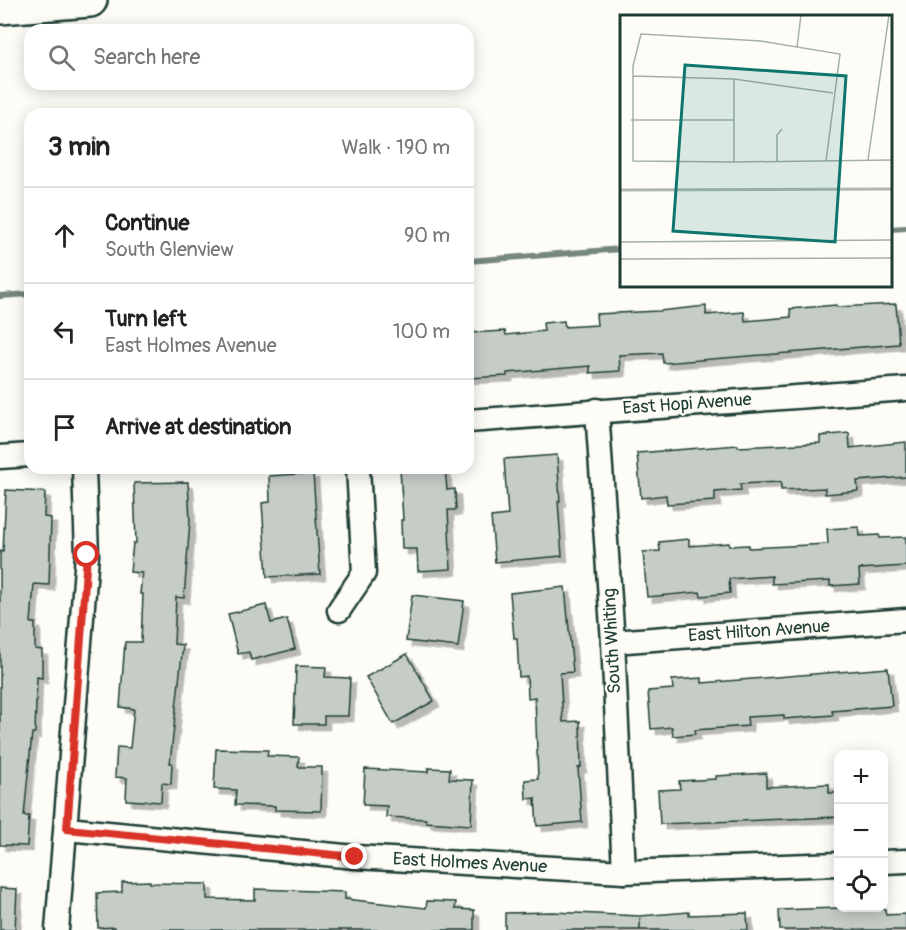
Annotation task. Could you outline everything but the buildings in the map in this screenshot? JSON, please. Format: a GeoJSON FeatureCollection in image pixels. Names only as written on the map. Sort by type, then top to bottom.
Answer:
{"type":"FeatureCollection","features":[{"type":"Feature","properties":{"kind":"highway"},"geometry":{"type":"LineString","coordinates":[[0,7],[90,0]]}},
{"type":"Feature","properties":{"kind":"street","name":"East Hopi Avenue"},"geometry":{"type":"LineString","coordinates":[[474,420],[906,389]]}},
{"type":"Feature","properties":{"kind":"street","name":"South Whiting"},"geometry":{"type":"LineString","coordinates":[[597,410],[613,642],[624,872]]}},
{"type":"Feature","properties":{"kind":"street"},"geometry":{"type":"LineString","coordinates":[[0,457],[24,455]]}},
{"type":"Feature","properties":{"kind":"street"},"geometry":{"type":"LineString","coordinates":[[57,930],[67,829],[87,555],[84,474]]}},
{"type":"Feature","properties":{"kind":"street"},"geometry":{"type":"LineString","coordinates":[[339,610],[364,573],[358,474]]}},
{"type":"Feature","properties":{"kind":"street","name":"East Hilton Avenue"},"geometry":{"type":"LineString","coordinates":[[613,642],[906,620]]}},
{"type":"Feature","properties":{"kind":"street","name":"East Holmes Avenue"},"geometry":{"type":"LineString","coordinates":[[67,829],[355,857],[624,872],[834,864]]}},
{"type":"Feature","properties":{"kind":"street"},"geometry":{"type":"LineString","coordinates":[[888,862],[906,861]]}},
{"type":"Feature","properties":{"kind":"waterway"},"geometry":{"type":"LineString","coordinates":[[891,229],[906,228]]}},
{"type":"Feature","properties":{"kind":"waterway"},"geometry":{"type":"LineString","coordinates":[[474,261],[620,249]]}},
{"type":"Feature","properties":{"kind":"waterway"},"geometry":{"type":"LineString","coordinates":[[0,296],[24,294]]}},
{"type":"Feature","properties":{"kind":"route"},"geometry":{"type":"LineString","coordinates":[[87,555],[67,829],[355,857]]}}]}
